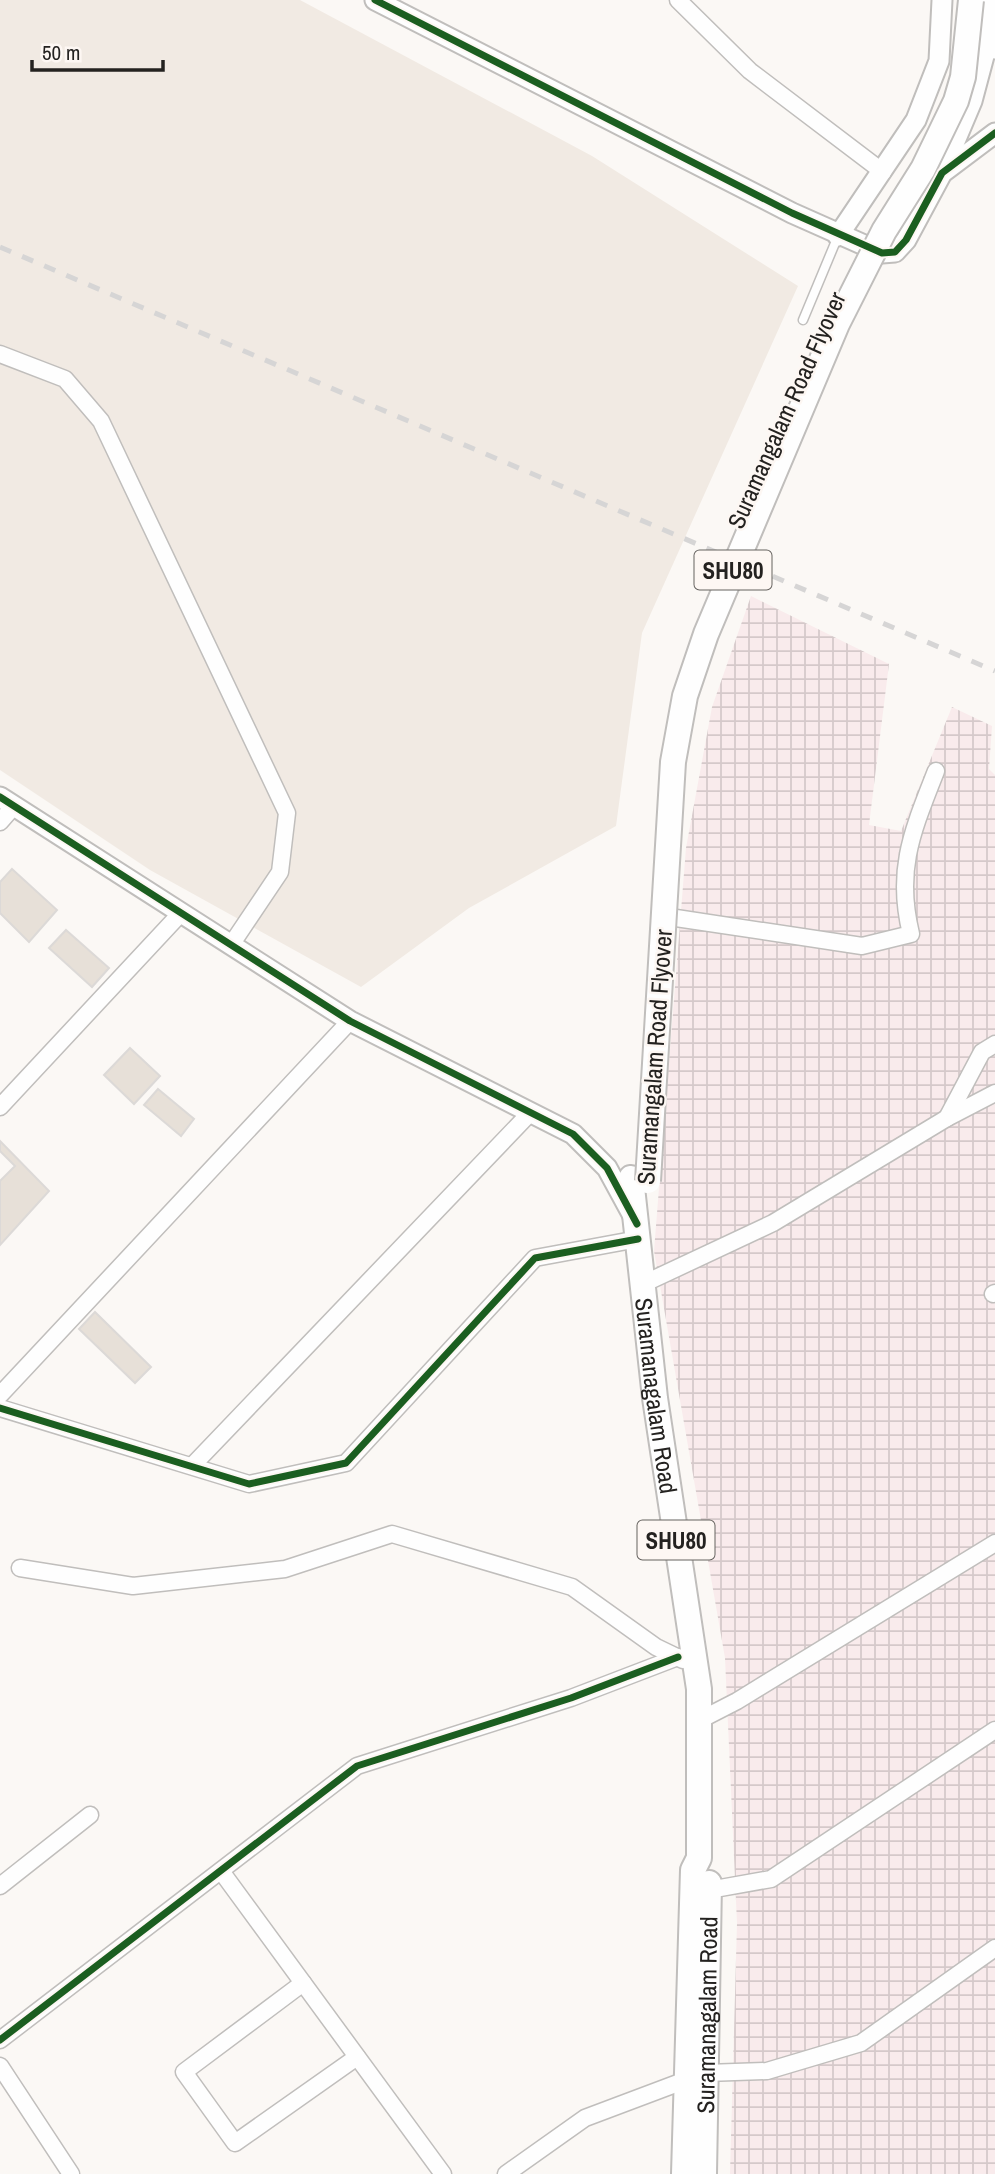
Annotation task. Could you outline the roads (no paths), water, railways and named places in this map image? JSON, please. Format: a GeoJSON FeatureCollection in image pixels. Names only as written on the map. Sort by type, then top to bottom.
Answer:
{"type":"FeatureCollection","features":[{"type":"Feature","properties":{"kind":"main road","name":"Suramangalam Road Flyover"},"geometry":{"type":"LineString","coordinates":[[638,1232],[658,761],[671,692],[692,629],[825,316],[872,224],[911,162],[934,115],[949,74],[956,0]]}},
{"type":"Feature","properties":{"kind":"main road","name":"Suramangalam Road Flyover"},"geometry":{"type":"LineString","coordinates":[[639,1179],[673,762],[685,696],[706,634],[837,324],[884,231],[944,131],[963,77],[971,0]]}},
{"type":"Feature","properties":{"kind":"main road","name":"Suramanagalam Road"},"geometry":{"type":"LineString","coordinates":[[638,1232],[687,1661],[699,1720],[699,1858],[693,1870],[696,2077],[704,2174]]}},
{"type":"Feature","properties":{"kind":"main road","name":"Suramanagalam Road"},"geometry":{"type":"LineString","coordinates":[[684,2174],[696,2077],[709,1890],[709,1870],[699,1858]]}},
{"type":"Feature","properties":{"kind":"street"},"geometry":{"type":"LineString","coordinates":[[375,0],[838,236],[882,253],[895,252],[906,240],[942,173],[972,101],[991,45],[987,0]]}},
{"type":"Feature","properties":{"kind":"street"},"geometry":{"type":"LineString","coordinates":[[678,0],[750,72],[883,173]]}},
{"type":"Feature","properties":{"kind":"street"},"geometry":{"type":"LineString","coordinates":[[838,236],[883,173],[916,120],[939,61],[942,0]]}},
{"type":"Feature","properties":{"kind":"street"},"geometry":{"type":"LineString","coordinates":[[942,173],[995,133]]}},
{"type":"Feature","properties":{"kind":"street"},"geometry":{"type":"LineString","coordinates":[[0,354],[65,379],[101,421],[287,813],[280,872],[231,945]]}},
{"type":"Feature","properties":{"kind":"street"},"geometry":{"type":"LineString","coordinates":[[676,918],[862,946],[911,934],[904,906],[907,845],[936,771]]}},
{"type":"Feature","properties":{"kind":"street"},"geometry":{"type":"LineString","coordinates":[[0,822],[7,801],[350,1021],[573,1134],[607,1168],[638,1232],[535,1258],[346,1463],[249,1484],[0,1408]]}},
{"type":"Feature","properties":{"kind":"street"},"geometry":{"type":"LineString","coordinates":[[0,1108],[180,914]]}},
{"type":"Feature","properties":{"kind":"street"},"geometry":{"type":"LineString","coordinates":[[0,1395],[350,1021]]}},
{"type":"Feature","properties":{"kind":"street"},"geometry":{"type":"LineString","coordinates":[[947,1118],[982,1052],[995,1044]]}},
{"type":"Feature","properties":{"kind":"street"},"geometry":{"type":"LineString","coordinates":[[642,1284],[773,1223],[947,1118],[995,1093]]}},
{"type":"Feature","properties":{"kind":"street"},"geometry":{"type":"LineString","coordinates":[[192,1466],[531,1112]]}},
{"type":"Feature","properties":{"kind":"street"},"geometry":{"type":"LineString","coordinates":[[20,1569],[133,1586],[285,1569],[391,1534],[572,1587],[656,1647],[687,1661]]}},
{"type":"Feature","properties":{"kind":"street"},"geometry":{"type":"LineString","coordinates":[[699,1720],[737,1702],[995,1543]]}},
{"type":"Feature","properties":{"kind":"street"},"geometry":{"type":"LineString","coordinates":[[0,2040],[357,1766],[687,1661]]}},
{"type":"Feature","properties":{"kind":"street"},"geometry":{"type":"LineString","coordinates":[[709,1890],[771,1879],[995,1730]]}},
{"type":"Feature","properties":{"kind":"street"},"geometry":{"type":"LineString","coordinates":[[0,1886],[90,1815]]}},
{"type":"Feature","properties":{"kind":"street"},"geometry":{"type":"LineString","coordinates":[[221,1871],[443,2174]]}},
{"type":"Feature","properties":{"kind":"street"},"geometry":{"type":"LineString","coordinates":[[506,2174],[585,2118],[696,2077],[767,2071],[861,2043],[995,1948]]}},
{"type":"Feature","properties":{"kind":"street"},"geometry":{"type":"LineString","coordinates":[[303,1983],[184,2072],[235,2143],[358,2057]]}},
{"type":"Feature","properties":{"kind":"street"},"geometry":{"type":"LineString","coordinates":[[0,2066],[71,2174]]}},
{"type":"Feature","properties":{"kind":"lane"},"geometry":{"type":"LineString","coordinates":[[803,320],[838,236]]}},
{"type":"Feature","properties":{"kind":"railway"},"geometry":{"type":"LineString","coordinates":[[0,247],[995,671]]}}]}
